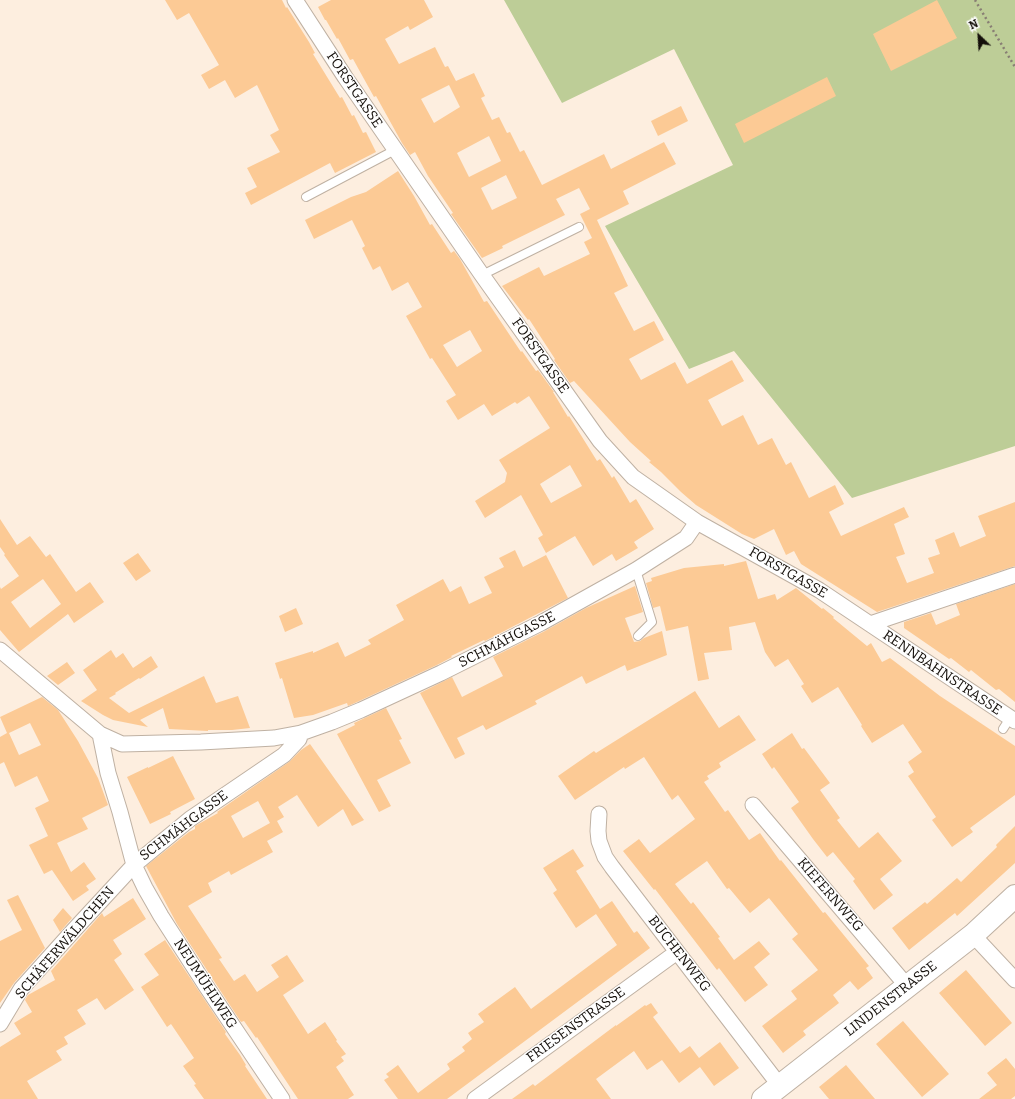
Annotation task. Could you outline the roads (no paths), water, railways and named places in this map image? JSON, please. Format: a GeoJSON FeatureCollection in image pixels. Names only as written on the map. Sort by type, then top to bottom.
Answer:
{"type":"FeatureCollection","features":[{"type":"Feature","properties":{"kind":"main road","name":"LINDENSTRASSE"},"geometry":{"type":"LineString","coordinates":[[763,1099],[973,935],[1015,896]]}},
{"type":"Feature","properties":{"kind":"street","name":"FORSTGASSE"},"geometry":{"type":"LineString","coordinates":[[294,0],[395,150],[600,441],[634,477],[698,522],[819,590],[870,624]]}},
{"type":"Feature","properties":{"kind":"street","name":"SCHMÄHGASSE"},"geometry":{"type":"LineString","coordinates":[[1,654],[100,734],[122,744],[274,738],[301,733],[361,710],[447,670],[542,622],[636,570],[686,538],[698,522]]}},
{"type":"Feature","properties":{"kind":"street"},"geometry":{"type":"LineString","coordinates":[[870,624],[1015,575]]}},
{"type":"Feature","properties":{"kind":"street","name":"RENNBAHNSTRASSE"},"geometry":{"type":"LineString","coordinates":[[870,624],[1009,723]]}},
{"type":"Feature","properties":{"kind":"street","name":"SCHMÄHGASSE"},"geometry":{"type":"LineString","coordinates":[[100,734],[105,760],[134,865],[190,819],[284,755],[299,739],[301,733]]}},
{"type":"Feature","properties":{"kind":"street","name":"KIEFERNWEG"},"geometry":{"type":"LineString","coordinates":[[753,805],[908,986]]}},
{"type":"Feature","properties":{"kind":"street","name":"BUCHENWEG"},"geometry":{"type":"LineString","coordinates":[[599,814],[599,841],[605,857],[676,952],[780,1086]]}},
{"type":"Feature","properties":{"kind":"street","name":"SCHÄFERWÄLDCHEN"},"geometry":{"type":"LineString","coordinates":[[0,1024],[21,989],[72,931],[134,865]]}},
{"type":"Feature","properties":{"kind":"street","name":"NEUMÜHLWEG"},"geometry":{"type":"LineString","coordinates":[[134,865],[161,916],[282,1099]]}},
{"type":"Feature","properties":{"kind":"street"},"geometry":{"type":"LineString","coordinates":[[973,935],[1015,980]]}},
{"type":"Feature","properties":{"kind":"street","name":"FRIESENSTRASSE"},"geometry":{"type":"LineString","coordinates":[[475,1099],[676,952]]}},
{"type":"Feature","properties":{"kind":"lane"},"geometry":{"type":"LineString","coordinates":[[306,197],[395,150]]}},
{"type":"Feature","properties":{"kind":"lane"},"geometry":{"type":"LineString","coordinates":[[482,275],[579,227]]}},
{"type":"Feature","properties":{"kind":"lane"},"geometry":{"type":"LineString","coordinates":[[636,570],[652,622],[638,636]]}}]}
